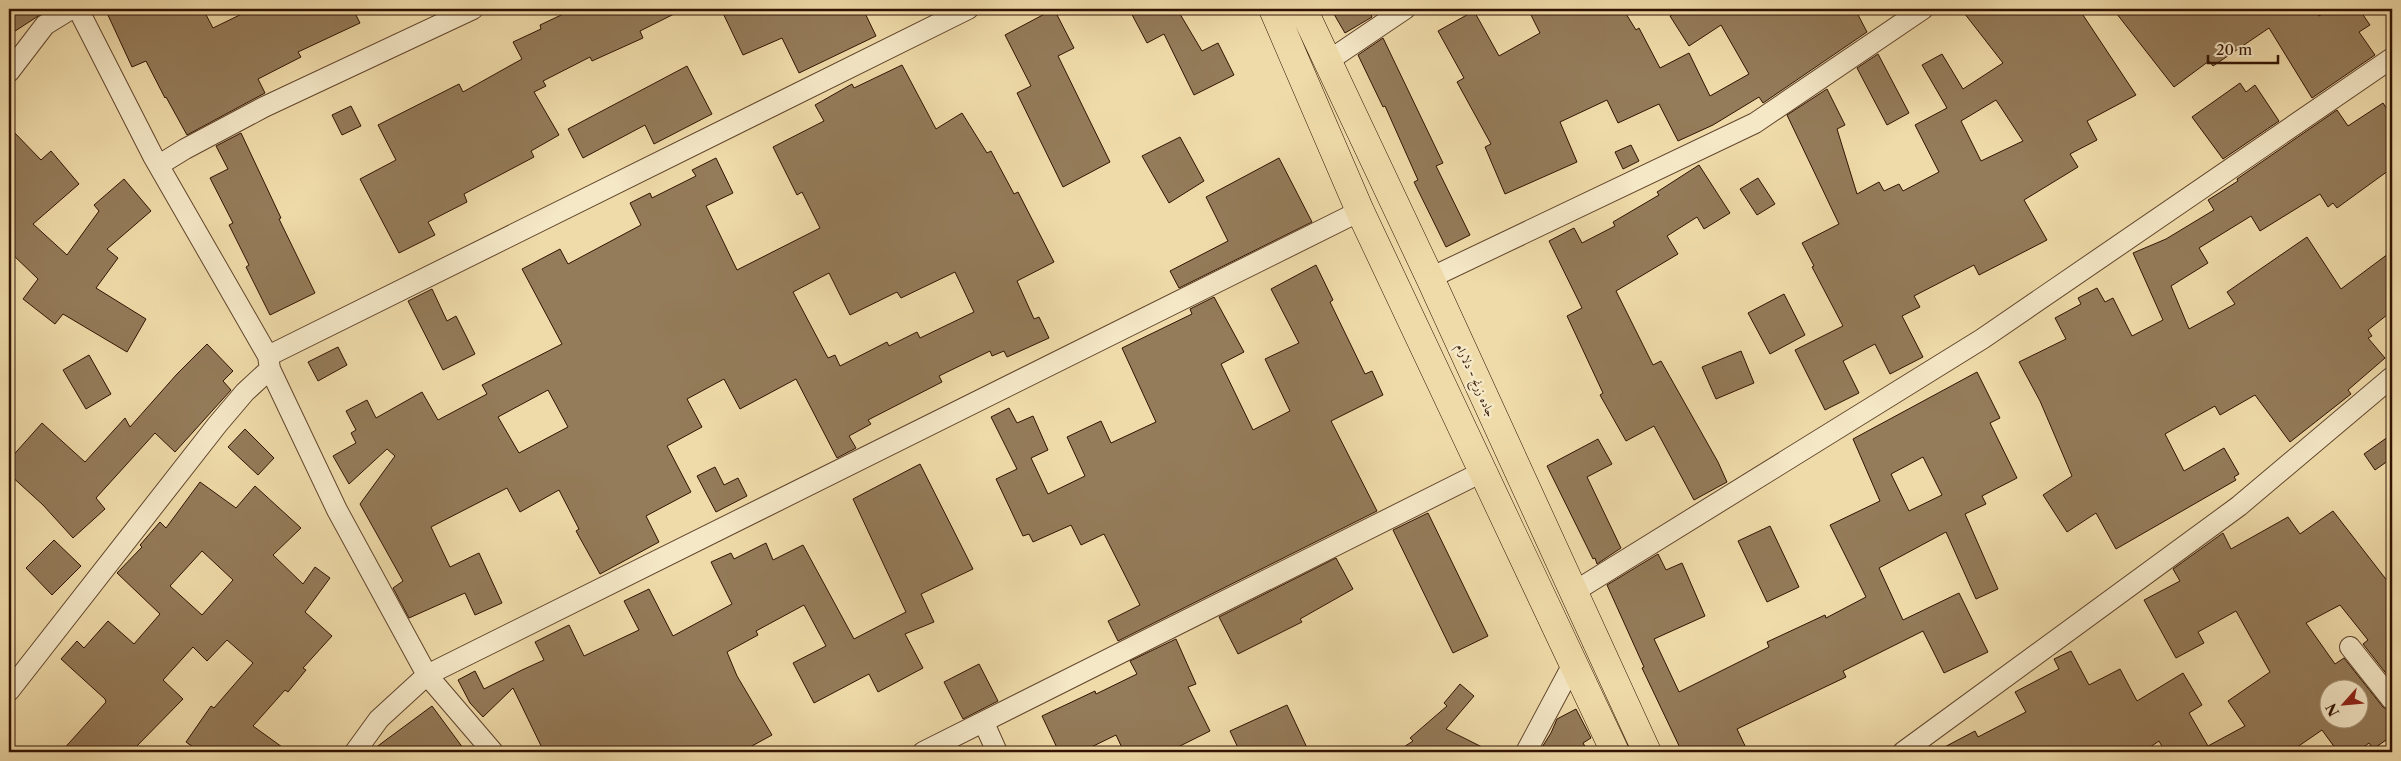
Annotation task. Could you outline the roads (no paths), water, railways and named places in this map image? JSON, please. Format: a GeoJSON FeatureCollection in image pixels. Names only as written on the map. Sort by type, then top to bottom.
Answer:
{"type":"FeatureCollection","features":[{"type":"Feature","properties":{"kind":"highway"},"geometry":{"type":"LineString","coordinates":[[1273,9],[1360,210],[1615,752]]}},
{"type":"Feature","properties":{"kind":"highway","name":"جاده زرنج - دلارام"},"geometry":{"type":"LineString","coordinates":[[1303,9],[1430,278],[1646,752]]}},
{"type":"Feature","properties":{"kind":"street"},"geometry":{"type":"LineString","coordinates":[[9,72],[46,25],[71,9]]}},
{"type":"Feature","properties":{"kind":"street"},"geometry":{"type":"LineString","coordinates":[[78,9],[159,165],[269,362],[336,510],[427,675],[493,752]]}},
{"type":"Feature","properties":{"kind":"street"},"geometry":{"type":"LineString","coordinates":[[159,165],[264,107],[473,9]]}},
{"type":"Feature","properties":{"kind":"street"},"geometry":{"type":"LineString","coordinates":[[9,691],[217,425],[269,362],[968,9]]}},
{"type":"Feature","properties":{"kind":"street"},"geometry":{"type":"LineString","coordinates":[[1328,61],[1405,9]]}},
{"type":"Feature","properties":{"kind":"street"},"geometry":{"type":"LineString","coordinates":[[1430,278],[1755,123],[1923,9]]}},
{"type":"Feature","properties":{"kind":"street"},"geometry":{"type":"LineString","coordinates":[[1572,593],[1982,339],[2392,58]]}},
{"type":"Feature","properties":{"kind":"street"},"geometry":{"type":"LineString","coordinates":[[355,752],[379,719],[427,675],[1360,210]]}},
{"type":"Feature","properties":{"kind":"street"},"geometry":{"type":"LineString","coordinates":[[1903,752],[2239,506],[2392,377]]}},
{"type":"Feature","properties":{"kind":"street"},"geometry":{"type":"LineString","coordinates":[[923,752],[1484,471]]}},
{"type":"Feature","properties":{"kind":"street"},"geometry":{"type":"LineString","coordinates":[[2350,647],[2392,700]]}},
{"type":"Feature","properties":{"kind":"street"},"geometry":{"type":"LineString","coordinates":[[1526,752],[1573,664]]}},
{"type":"Feature","properties":{"kind":"street"},"geometry":{"type":"LineString","coordinates":[[984,722],[997,752]]}}]}
